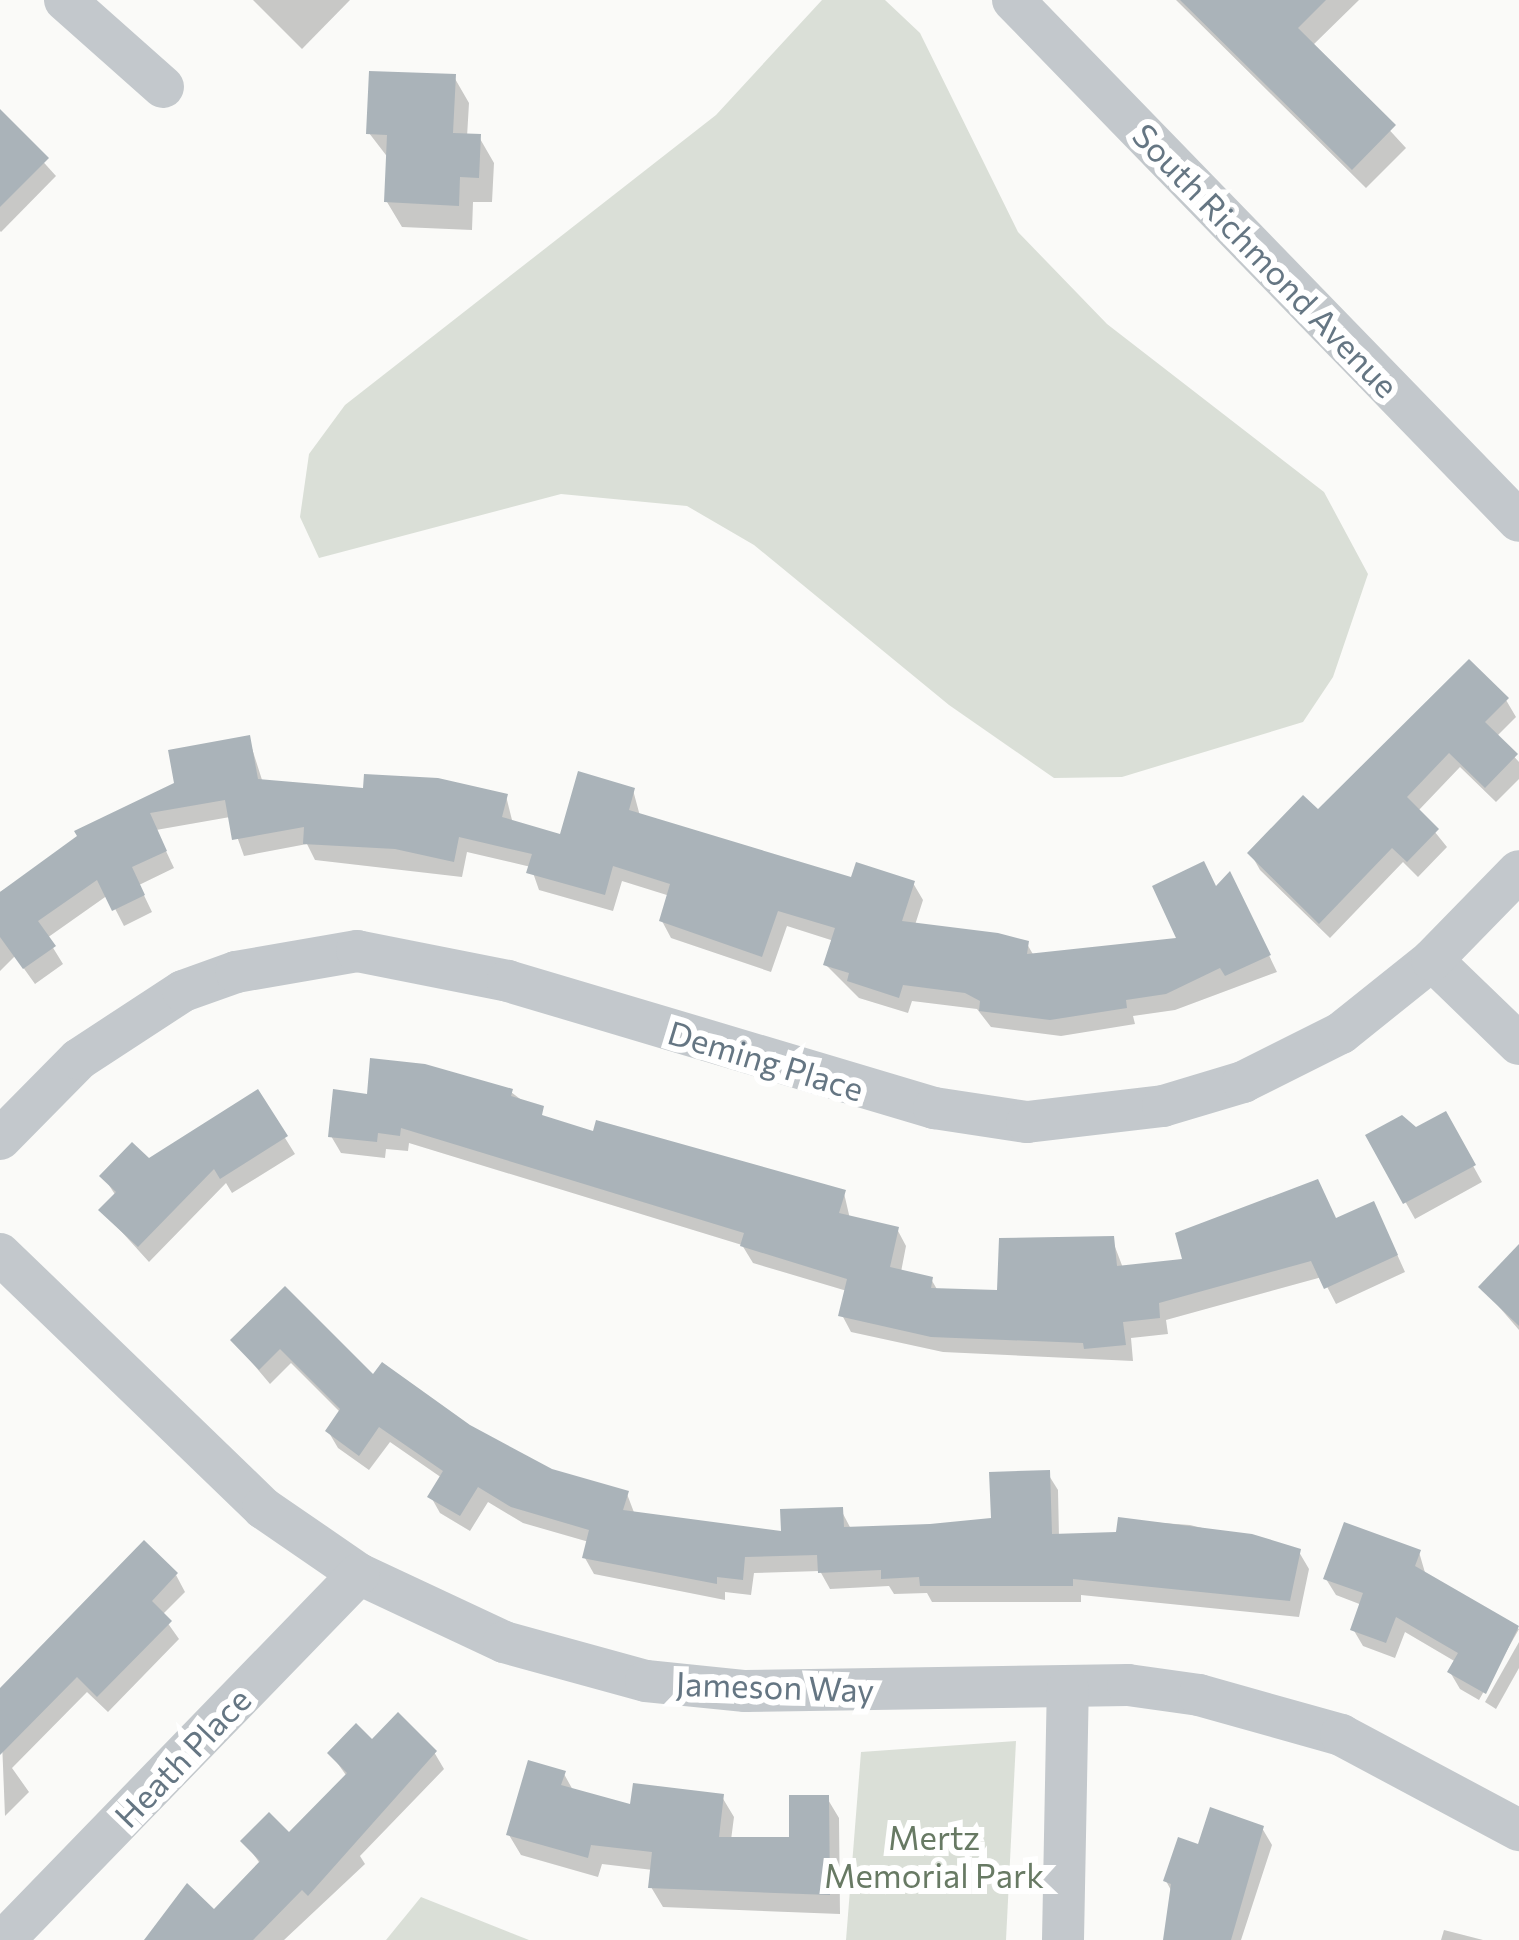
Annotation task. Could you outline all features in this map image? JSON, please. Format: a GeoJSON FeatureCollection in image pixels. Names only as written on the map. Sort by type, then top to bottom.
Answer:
{"type":"FeatureCollection","features":[{"type":"Feature","properties":{"kind":"street"},"geometry":{"type":"LineString","coordinates":[[65,0],[163,87]]}},
{"type":"Feature","properties":{"kind":"street","name":"South Richmond Avenue"},"geometry":{"type":"LineString","coordinates":[[1013,0],[1519,520]]}},
{"type":"Feature","properties":{"kind":"street","name":"Deming Place"},"geometry":{"type":"LineString","coordinates":[[0,1139],[80,1059],[183,991],[253,968],[357,951],[508,981],[870,1092],[1028,1122],[1163,1106],[1243,1082],[1341,1033],[1432,960],[1519,871]]}},
{"type":"Feature","properties":{"kind":"street"},"geometry":{"type":"LineString","coordinates":[[1432,960],[1519,1044]]}},
{"type":"Feature","properties":{"kind":"street","name":"Jameson Way"},"geometry":{"type":"LineString","coordinates":[[0,1254],[263,1508],[359,1574],[504,1642],[646,1681],[746,1691],[1068,1689],[1128,1684],[1245,1703],[1391,1757],[1519,1830]]}},
{"type":"Feature","properties":{"kind":"street","name":"Heath Place"},"geometry":{"type":"LineString","coordinates":[[4,1940],[359,1574]]}},
{"type":"Feature","properties":{"kind":"street"},"geometry":{"type":"LineString","coordinates":[[1063,1940],[1068,1689]]}},
{"type":"Feature","properties":{"kind":"green space"},"geometry":{"type":"Polygon","coordinates":[[[822,0],[885,0],[920,33],[1018,232],[1107,324],[1324,492],[1368,574],[1333,677],[1303,722],[1122,777],[1054,778],[949,705],[754,545],[687,506],[561,494],[319,558],[300,517],[309,454],[345,405],[716,115],[822,0]]]}},
{"type":"Feature","properties":{"kind":"green space","name":"Mertz Memorial Park"},"geometry":{"type":"Polygon","coordinates":[[[1016,1741],[1006,1940],[846,1940],[861,1752],[1016,1741]]]}},
{"type":"Feature","properties":{"kind":"green space"},"geometry":{"type":"Polygon","coordinates":[[[421,1897],[529,1940],[386,1940],[421,1897]]]}},
{"type":"Feature","properties":{"kind":"building"},"geometry":{"type":"Polygon","coordinates":[[[1180,0],[1326,0],[1298,28],[1396,125],[1352,170],[1180,0]]]}},
{"type":"Feature","properties":{"kind":"building"},"geometry":{"type":"Polygon","coordinates":[[[369,71],[456,74],[453,133],[481,134],[479,178],[460,177],[459,206],[384,202],[387,135],[366,134],[369,71]]]}},
{"type":"Feature","properties":{"kind":"building"},"geometry":{"type":"Polygon","coordinates":[[[0,109],[49,158],[0,207],[0,109]]]}},
{"type":"Feature","properties":{"kind":"building"},"geometry":{"type":"Polygon","coordinates":[[[1469,659],[1509,698],[1485,722],[1518,754],[1485,788],[1449,753],[1407,797],[1439,829],[1407,862],[1392,848],[1319,924],[1247,853],[1303,795],[1318,809],[1469,659]]]}},
{"type":"Feature","properties":{"kind":"building"},"geometry":{"type":"Polygon","coordinates":[[[250,735],[258,779],[363,788],[364,774],[438,778],[508,794],[502,817],[560,834],[578,771],[635,788],[629,810],[851,877],[856,862],[915,881],[902,921],[1029,941],[1027,954],[1176,938],[1152,886],[1204,861],[1216,886],[1230,871],[1271,955],[1225,976],[1220,968],[1166,994],[1126,1000],[1127,1008],[1050,1020],[979,1011],[980,1001],[965,993],[903,985],[899,998],[847,981],[849,973],[823,965],[835,928],[778,911],[762,957],[659,921],[670,884],[613,866],[605,895],[526,873],[532,854],[459,837],[454,862],[395,849],[303,844],[304,827],[232,840],[225,800],[150,813],[167,851],[132,867],[145,895],[112,911],[97,880],[38,921],[56,946],[23,969],[0,937],[0,892],[77,836],[74,831],[174,783],[168,750],[250,735]]]}},
{"type":"Feature","properties":{"kind":"building"},"geometry":{"type":"Polygon","coordinates":[[[370,1058],[425,1064],[513,1089],[511,1096],[544,1106],[542,1115],[593,1131],[596,1120],[846,1190],[839,1213],[899,1227],[890,1267],[933,1277],[931,1288],[997,1290],[999,1238],[1114,1236],[1117,1266],[1182,1259],[1175,1233],[1318,1179],[1336,1218],[1374,1201],[1398,1255],[1324,1289],[1311,1261],[1159,1303],[1160,1318],[1123,1322],[1126,1345],[1084,1349],[1083,1343],[931,1337],[838,1316],[847,1279],[740,1246],[744,1233],[401,1128],[400,1136],[378,1133],[377,1142],[328,1137],[333,1089],[367,1094],[370,1058]]]}},
{"type":"Feature","properties":{"kind":"building"},"geometry":{"type":"Polygon","coordinates":[[[258,1089],[288,1136],[220,1179],[214,1169],[138,1247],[98,1210],[116,1192],[99,1176],[132,1142],[149,1158],[258,1089]]]}},
{"type":"Feature","properties":{"kind":"building"},"geometry":{"type":"Polygon","coordinates":[[[1446,1111],[1476,1165],[1403,1204],[1365,1135],[1402,1115],[1416,1127],[1446,1111]]]}},
{"type":"Feature","properties":{"kind":"building"},"geometry":{"type":"Polygon","coordinates":[[[1519,1244],[1519,1326],[1478,1287],[1519,1244]]]}},
{"type":"Feature","properties":{"kind":"building"},"geometry":{"type":"Polygon","coordinates":[[[285,1286],[373,1374],[382,1362],[470,1425],[552,1469],[629,1491],[623,1510],[781,1531],[780,1509],[843,1507],[844,1527],[930,1524],[991,1518],[989,1472],[1050,1470],[1052,1534],[1116,1532],[1118,1517],[1252,1534],[1301,1549],[1290,1601],[1073,1579],[1073,1586],[920,1586],[919,1577],[881,1579],[881,1570],[818,1573],[817,1555],[745,1557],[743,1580],[717,1577],[717,1584],[582,1558],[589,1530],[511,1507],[478,1487],[460,1516],[427,1497],[443,1471],[379,1427],[359,1456],[325,1431],[340,1409],[280,1349],[259,1370],[230,1340],[285,1286]]]}},
{"type":"Feature","properties":{"kind":"building"},"geometry":{"type":"Polygon","coordinates":[[[1344,1522],[1421,1550],[1415,1566],[1519,1626],[1486,1694],[1447,1672],[1458,1653],[1396,1617],[1386,1643],[1350,1630],[1363,1593],[1323,1579],[1344,1522]]]}},
{"type":"Feature","properties":{"kind":"building"},"geometry":{"type":"Polygon","coordinates":[[[144,1540],[178,1573],[152,1601],[172,1621],[97,1697],[77,1677],[0,1755],[0,1688],[144,1540]]]}},
{"type":"Feature","properties":{"kind":"building"},"geometry":{"type":"Polygon","coordinates":[[[398,1712],[437,1751],[308,1896],[302,1890],[253,1940],[144,1940],[187,1883],[214,1909],[260,1861],[240,1841],[269,1812],[289,1832],[347,1773],[327,1753],[356,1723],[372,1739],[398,1712]]]}},
{"type":"Feature","properties":{"kind":"building"},"geometry":{"type":"Polygon","coordinates":[[[528,1760],[566,1771],[561,1785],[630,1804],[633,1783],[724,1794],[719,1837],[789,1837],[789,1795],[829,1795],[830,1895],[648,1888],[652,1852],[591,1845],[588,1858],[506,1835],[528,1760]]]}},
{"type":"Feature","properties":{"kind":"building"},"geometry":{"type":"Polygon","coordinates":[[[1210,1807],[1264,1826],[1231,1940],[1163,1940],[1171,1884],[1163,1881],[1178,1837],[1198,1844],[1210,1807]]]}}]}
